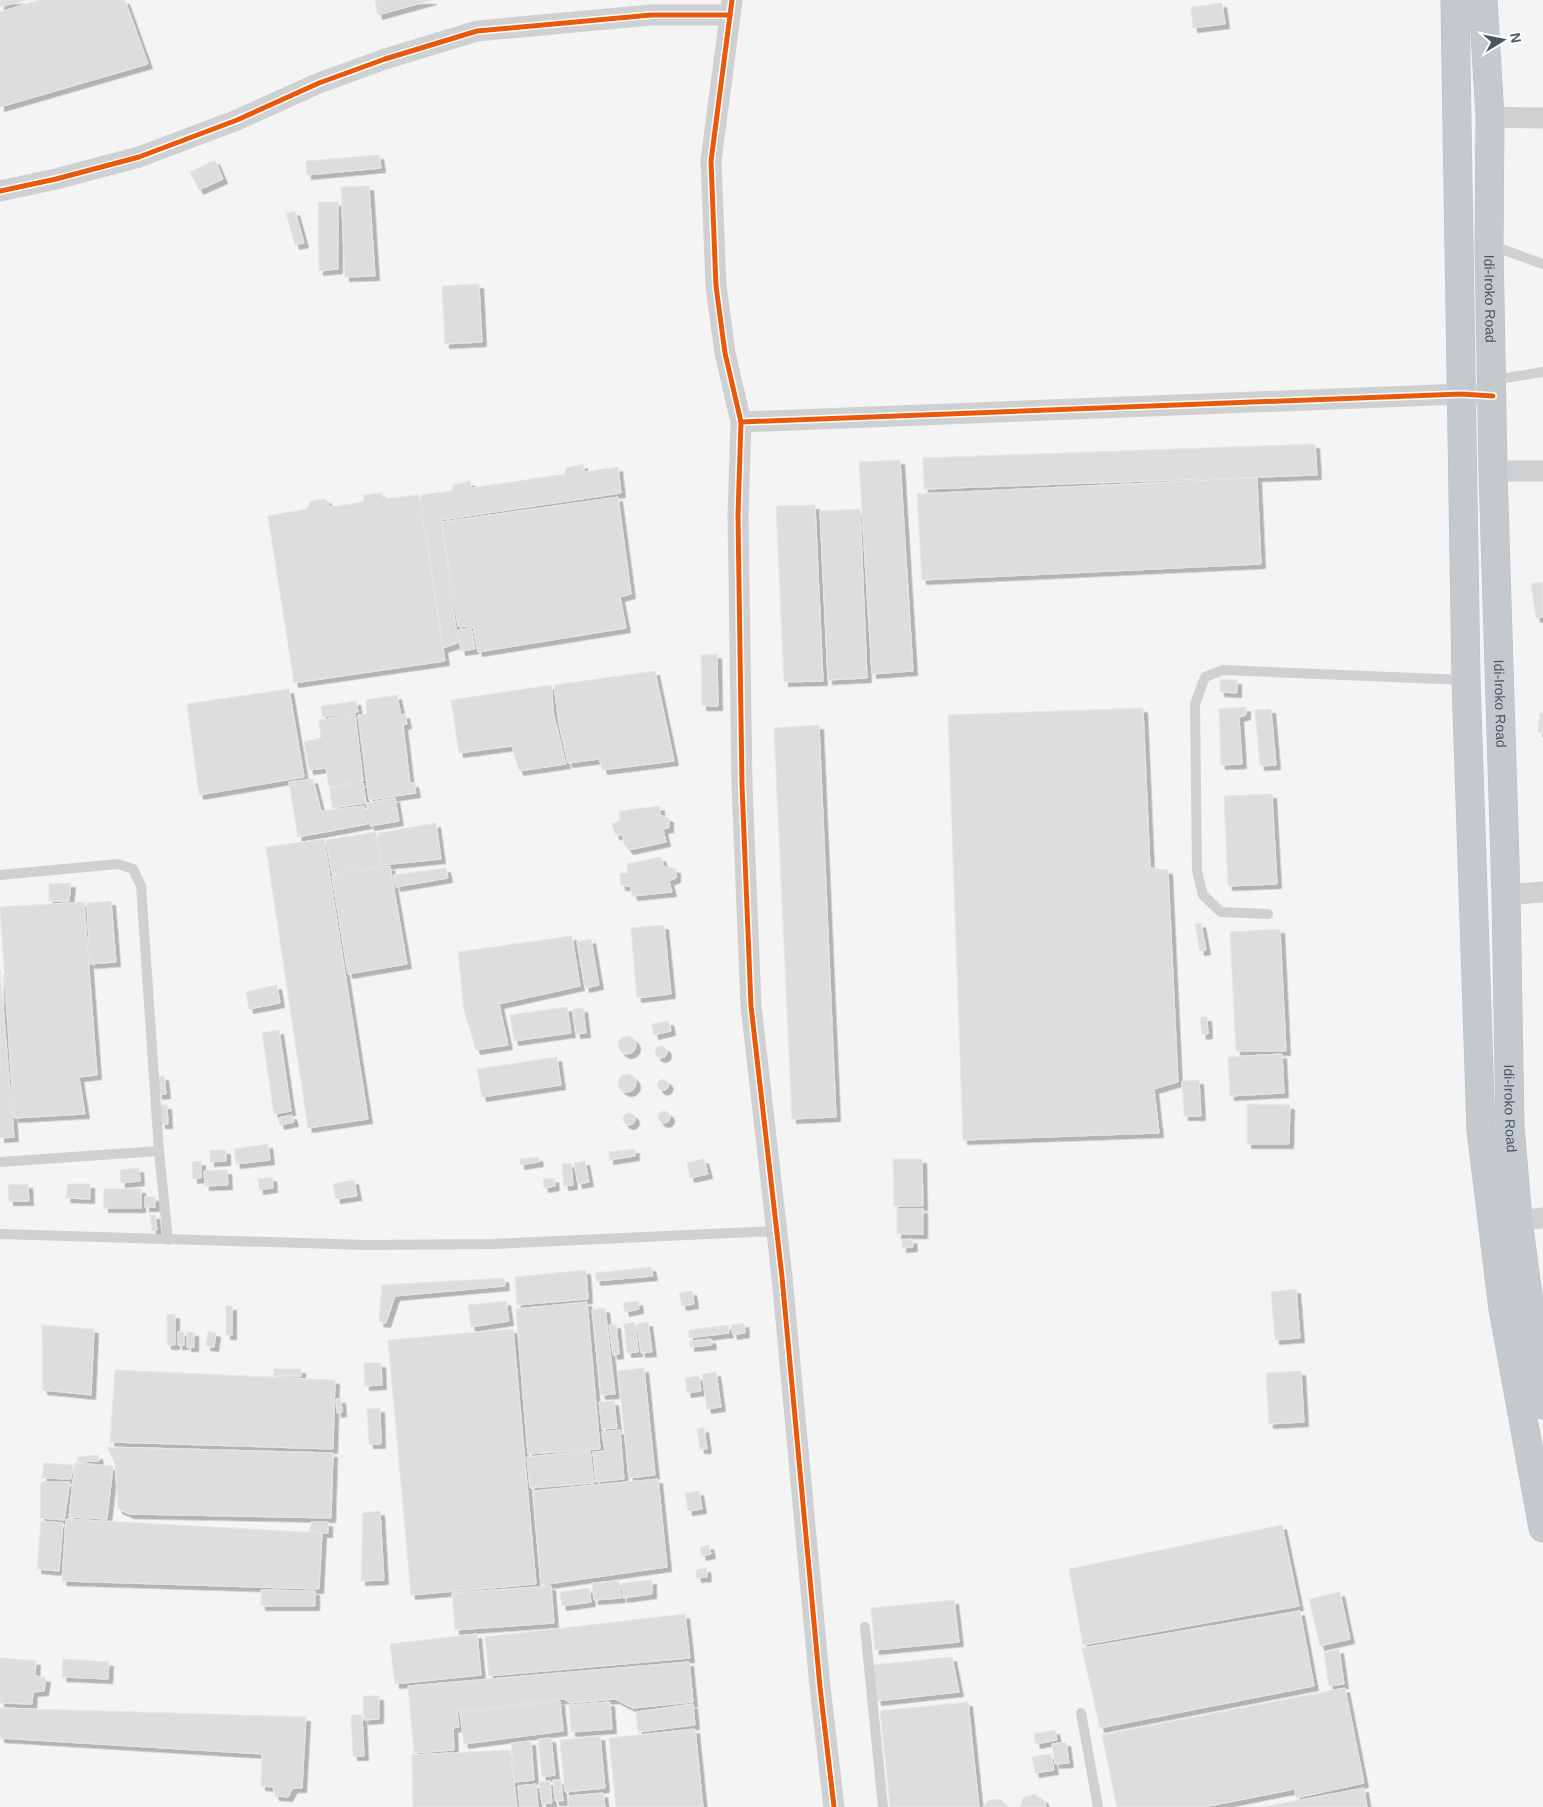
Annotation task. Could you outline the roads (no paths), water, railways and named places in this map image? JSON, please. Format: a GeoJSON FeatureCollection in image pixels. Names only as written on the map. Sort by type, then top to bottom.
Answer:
{"type":"FeatureCollection","features":[{"type":"Feature","properties":{"kind":"highway"},"geometry":{"type":"LineString","coordinates":[[1455,0],[1466,680],[1481,1130],[1503,1309],[1543,1528]]}},
{"type":"Feature","properties":{"kind":"highway","name":"Idi-Iroko Road"},"geometry":{"type":"LineString","coordinates":[[1483,0],[1490,117],[1489,245],[1493,471],[1506,895],[1510,1126],[1530,1220],[1543,1405]]}},
{"type":"Feature","properties":{"kind":"street"},"geometry":{"type":"LineString","coordinates":[[0,191],[56,179],[139,157],[237,120],[319,83],[385,59],[477,31],[731,7],[711,161],[716,286],[726,353],[741,422],[738,515],[747,920],[751,1006],[777,1231],[820,1687],[834,1807]]}},
{"type":"Feature","properties":{"kind":"street"},"geometry":{"type":"LineString","coordinates":[[1490,117],[1543,118]]}},
{"type":"Feature","properties":{"kind":"street"},"geometry":{"type":"LineString","coordinates":[[741,422],[1461,394],[1492,388]]}},
{"type":"Feature","properties":{"kind":"street"},"geometry":{"type":"LineString","coordinates":[[1493,471],[1543,471]]}},
{"type":"Feature","properties":{"kind":"street"},"geometry":{"type":"LineString","coordinates":[[1506,895],[1543,892]]}},
{"type":"Feature","properties":{"kind":"lane"},"geometry":{"type":"LineString","coordinates":[[1489,245],[1543,264]]}},
{"type":"Feature","properties":{"kind":"lane"},"geometry":{"type":"LineString","coordinates":[[1492,388],[1543,372]]}},
{"type":"Feature","properties":{"kind":"lane"},"geometry":{"type":"LineString","coordinates":[[1268,914],[1221,912],[1203,896],[1197,871],[1195,704],[1205,677],[1224,670],[1466,680]]}},
{"type":"Feature","properties":{"kind":"lane"},"geometry":{"type":"LineString","coordinates":[[0,875],[118,864],[133,869],[141,886],[159,1151],[168,1240]]}},
{"type":"Feature","properties":{"kind":"lane"},"geometry":{"type":"LineString","coordinates":[[0,1162],[159,1151]]}},
{"type":"Feature","properties":{"kind":"lane"},"geometry":{"type":"LineString","coordinates":[[0,1234],[367,1245],[493,1244],[777,1231]]}},
{"type":"Feature","properties":{"kind":"lane"},"geometry":{"type":"LineString","coordinates":[[865,1627],[883,1807]]}},
{"type":"Feature","properties":{"kind":"lane"},"geometry":{"type":"LineString","coordinates":[[1081,1713],[1098,1807]]}}]}
